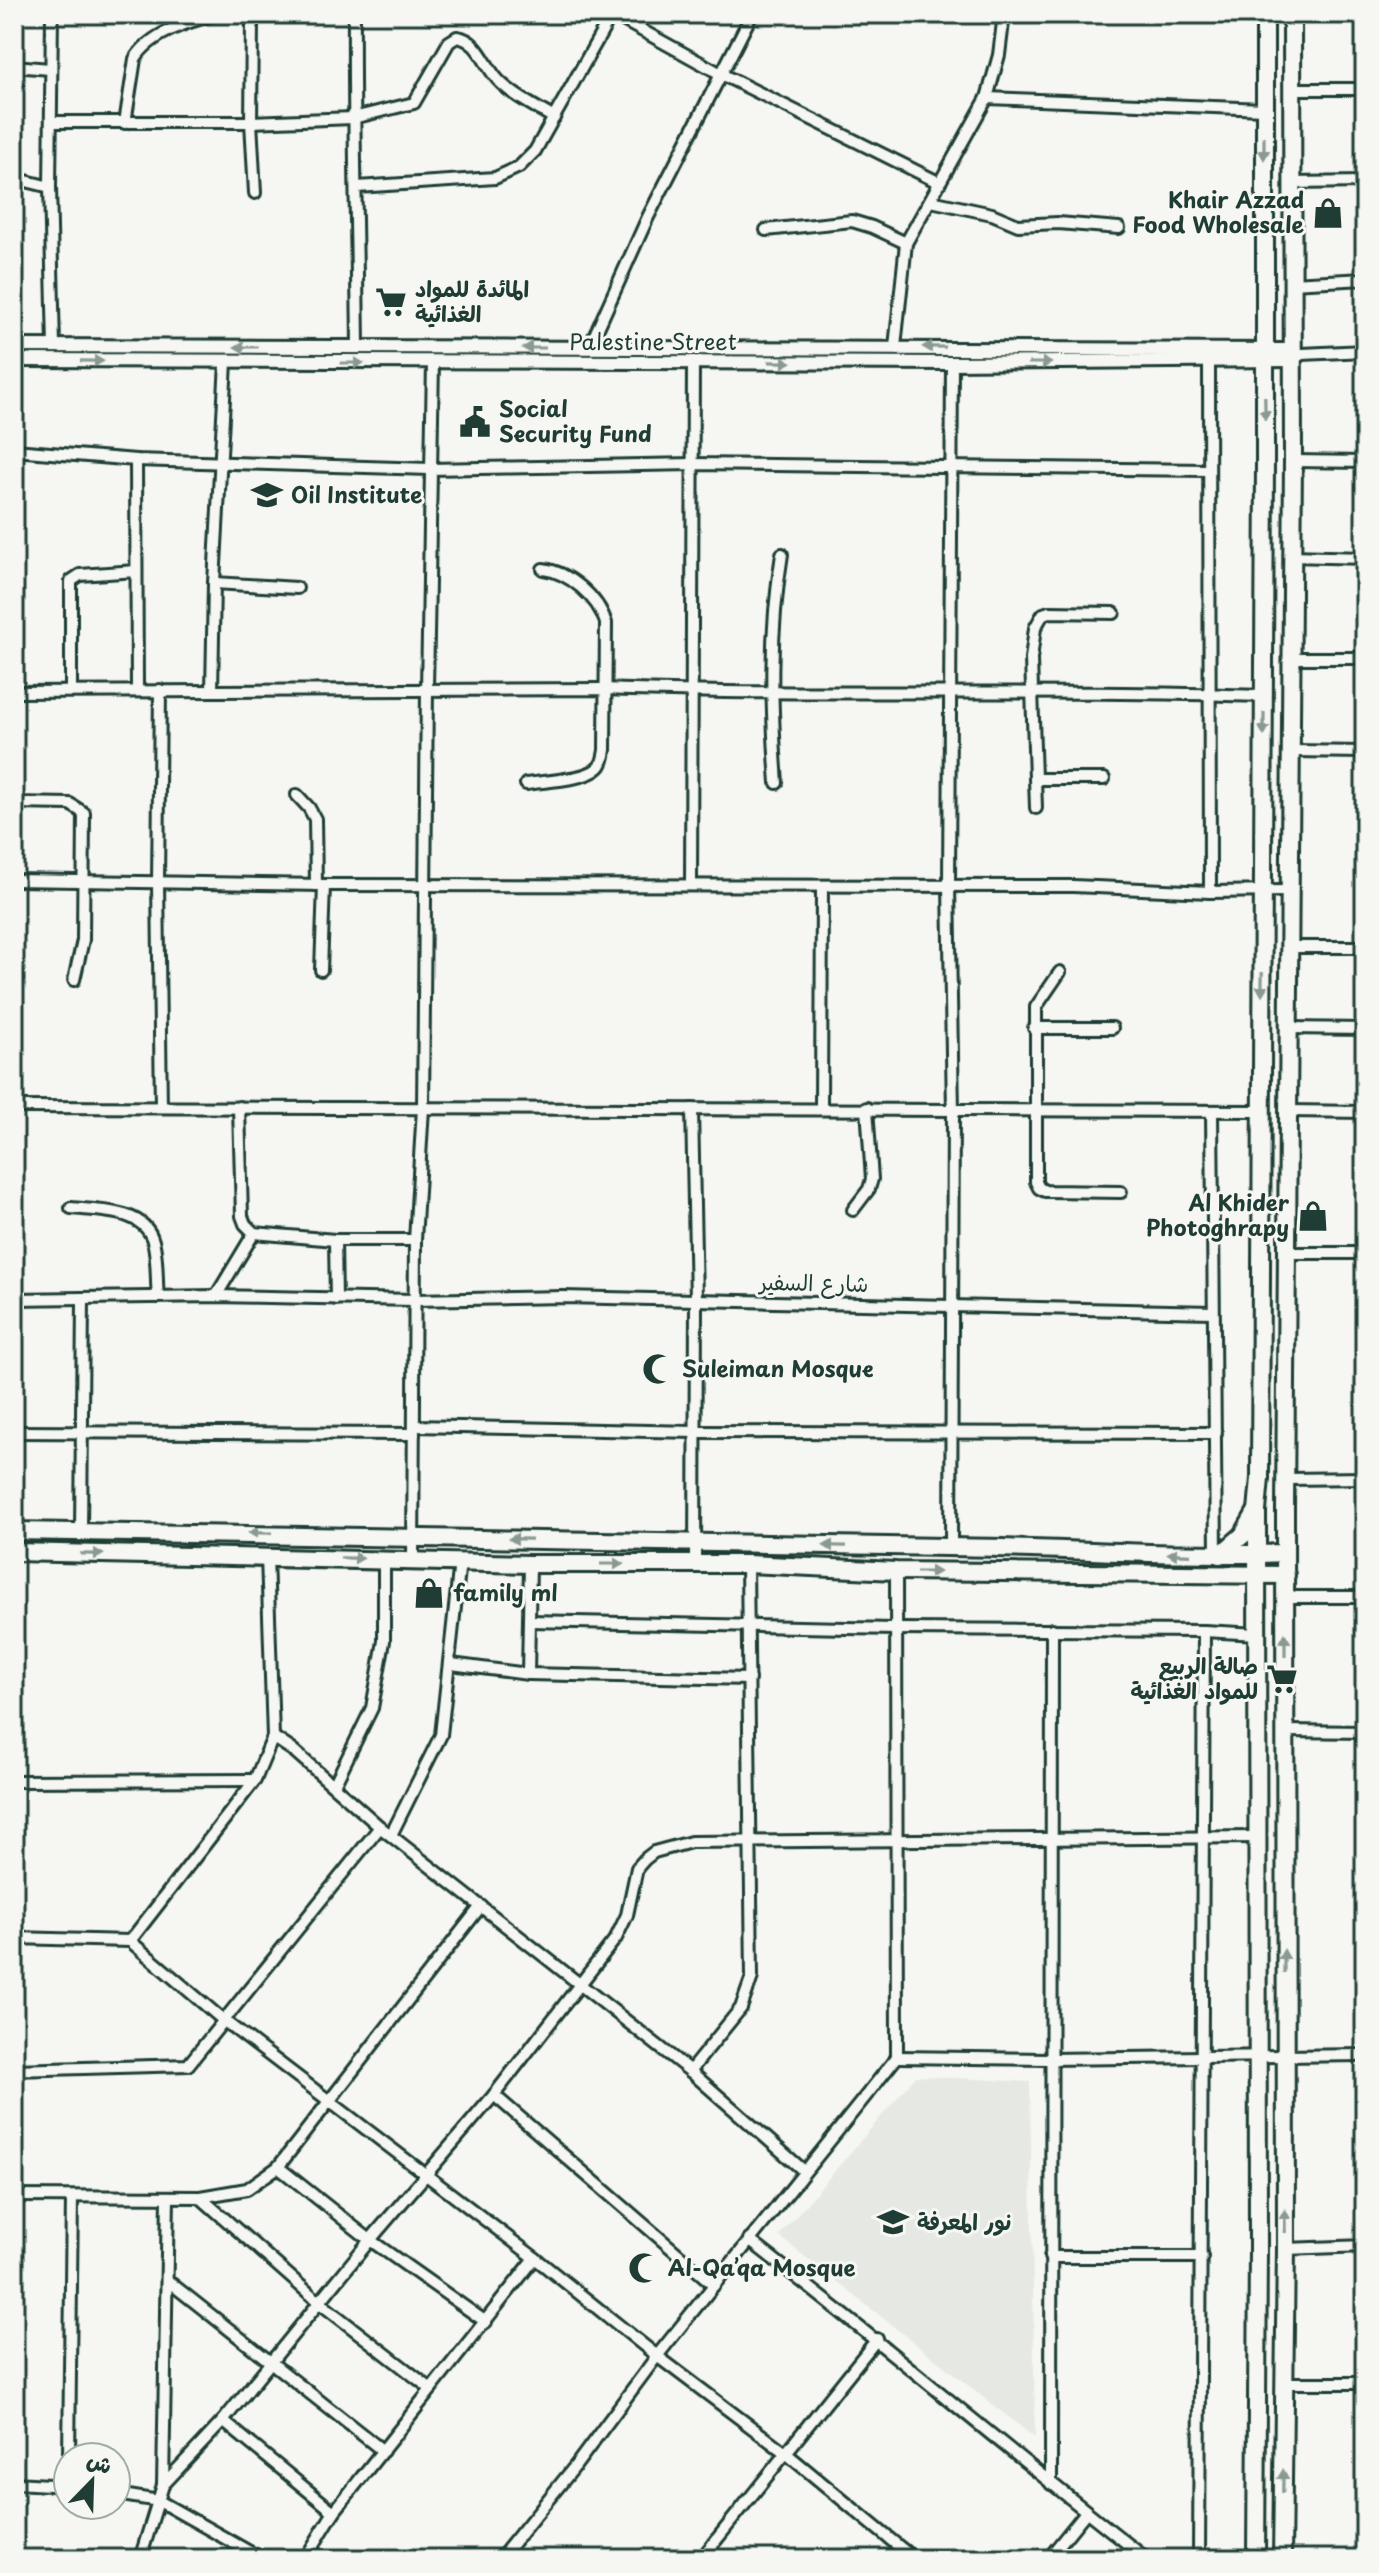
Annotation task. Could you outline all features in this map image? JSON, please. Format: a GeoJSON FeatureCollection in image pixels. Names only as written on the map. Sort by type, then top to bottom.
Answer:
{"type":"FeatureCollection","features":[{"type":"Feature","properties":{"kind":"main road"},"geometry":{"type":"LineString","coordinates":[[1256,2559],[1257,1511],[1260,1478],[1265,14]]}},
{"type":"Feature","properties":{"kind":"main road"},"geometry":{"type":"LineString","coordinates":[[1282,2559],[1286,2249],[1285,1553],[1290,658],[1295,355],[1291,283],[1292,14]]}},
{"type":"Feature","properties":{"kind":"main road"},"geometry":{"type":"LineString","coordinates":[[1218,1555],[1243,1535],[1257,1511]]}},
{"type":"Feature","properties":{"kind":"main road"},"geometry":{"type":"LineString","coordinates":[[14,1531],[951,1547],[1218,1555],[1285,1553]]}},
{"type":"Feature","properties":{"kind":"main road"},"geometry":{"type":"LineString","coordinates":[[583,1541],[583,1564]]}},
{"type":"Feature","properties":{"kind":"main road"},"geometry":{"type":"LineString","coordinates":[[1051,1550],[1051,1572]]}},
{"type":"Feature","properties":{"kind":"main road"},"geometry":{"type":"LineString","coordinates":[[14,1552],[530,1564],[747,1564],[896,1571],[1286,1575]]}},
{"type":"Feature","properties":{"kind":"main road"},"geometry":{"type":"LineString","coordinates":[[1224,1572],[1258,1601]]}},
{"type":"Feature","properties":{"kind":"street"},"geometry":{"type":"LineString","coordinates":[[52,14],[50,187],[54,346]]}},
{"type":"Feature","properties":{"kind":"street"},"geometry":{"type":"LineString","coordinates":[[125,123],[135,59],[141,50],[167,32],[217,14]]}},
{"type":"Feature","properties":{"kind":"street"},"geometry":{"type":"LineString","coordinates":[[245,14],[252,23],[251,122],[255,193]]}},
{"type":"Feature","properties":{"kind":"street"},"geometry":{"type":"LineString","coordinates":[[354,14],[358,348]]}},
{"type":"Feature","properties":{"kind":"street"},"geometry":{"type":"LineString","coordinates":[[357,187],[495,178],[519,167],[529,159],[554,118],[612,14],[721,74],[940,183]]}},
{"type":"Feature","properties":{"kind":"street"},"geometry":{"type":"LineString","coordinates":[[589,348],[648,217],[752,14]]}},
{"type":"Feature","properties":{"kind":"street"},"geometry":{"type":"LineString","coordinates":[[895,347],[906,243],[987,98],[999,55],[1004,14]]}},
{"type":"Feature","properties":{"kind":"street"},"geometry":{"type":"LineString","coordinates":[[51,122],[251,122],[353,118],[414,103],[449,42],[457,37],[472,43],[504,86],[554,118]]}},
{"type":"Feature","properties":{"kind":"street"},"geometry":{"type":"LineString","coordinates":[[14,66],[50,69]]}},
{"type":"Feature","properties":{"kind":"street"},"geometry":{"type":"LineString","coordinates":[[1292,89],[1365,89]]}},
{"type":"Feature","properties":{"kind":"street"},"geometry":{"type":"LineString","coordinates":[[987,98],[1264,109]]}},
{"type":"Feature","properties":{"kind":"street"},"geometry":{"type":"LineString","coordinates":[[14,178],[50,187]]}},
{"type":"Feature","properties":{"kind":"street"},"geometry":{"type":"LineString","coordinates":[[1291,183],[1365,182]]}},
{"type":"Feature","properties":{"kind":"street"},"geometry":{"type":"LineString","coordinates":[[931,201],[992,214],[1018,225],[1052,223],[1119,228]]}},
{"type":"Feature","properties":{"kind":"street"},"geometry":{"type":"LineString","coordinates":[[766,230],[852,221],[906,243]]}},
{"type":"Feature","properties":{"kind":"street"},"geometry":{"type":"LineString","coordinates":[[1291,283],[1365,279]]}},
{"type":"Feature","properties":{"kind":"street","name":"Palestine Street"},"geometry":{"type":"LineString","coordinates":[[14,346],[895,347],[1295,355]]}},
{"type":"Feature","properties":{"kind":"street"},"geometry":{"type":"LineString","coordinates":[[489,348],[489,362]]}},
{"type":"Feature","properties":{"kind":"street"},"geometry":{"type":"LineString","coordinates":[[1295,355],[1365,351]]}},
{"type":"Feature","properties":{"kind":"street","name":"Palestine Street"},"geometry":{"type":"LineString","coordinates":[[14,360],[952,363],[1209,362],[1264,356]]}},
{"type":"Feature","properties":{"kind":"street"},"geometry":{"type":"LineString","coordinates":[[691,885],[693,361]]}},
{"type":"Feature","properties":{"kind":"street"},"geometry":{"type":"LineString","coordinates":[[212,691],[214,583],[226,362]]}},
{"type":"Feature","properties":{"kind":"street"},"geometry":{"type":"LineString","coordinates":[[1209,362],[1210,892]]}},
{"type":"Feature","properties":{"kind":"street"},"geometry":{"type":"LineString","coordinates":[[413,1560],[415,1240],[423,1108],[433,363]]}},
{"type":"Feature","properties":{"kind":"street"},"geometry":{"type":"LineString","coordinates":[[951,1547],[953,1111],[949,885],[952,363]]}},
{"type":"Feature","properties":{"kind":"street"},"geometry":{"type":"LineString","coordinates":[[14,450],[136,460],[430,469],[693,464],[1209,470]]}},
{"type":"Feature","properties":{"kind":"street"},"geometry":{"type":"LineString","coordinates":[[136,460],[137,690]]}},
{"type":"Feature","properties":{"kind":"street"},"geometry":{"type":"LineString","coordinates":[[1293,461],[1365,462]]}},
{"type":"Feature","properties":{"kind":"street"},"geometry":{"type":"LineString","coordinates":[[777,783],[771,692],[773,611],[782,554]]}},
{"type":"Feature","properties":{"kind":"street"},"geometry":{"type":"LineString","coordinates":[[1291,556],[1365,558]]}},
{"type":"Feature","properties":{"kind":"street"},"geometry":{"type":"LineString","coordinates":[[526,784],[585,775],[598,768],[605,750],[606,623],[603,614],[590,597],[565,575],[556,570],[543,569]]}},
{"type":"Feature","properties":{"kind":"street"},"geometry":{"type":"LineString","coordinates":[[71,691],[71,581],[80,575],[136,571]]}},
{"type":"Feature","properties":{"kind":"street"},"geometry":{"type":"LineString","coordinates":[[214,583],[297,588]]}},
{"type":"Feature","properties":{"kind":"street"},"geometry":{"type":"LineString","coordinates":[[1036,808],[1031,691],[1035,628],[1043,614],[1049,612],[1114,613]]}},
{"type":"Feature","properties":{"kind":"street"},"geometry":{"type":"LineString","coordinates":[[1290,658],[1365,658]]}},
{"type":"Feature","properties":{"kind":"street"},"geometry":{"type":"LineString","coordinates":[[14,692],[604,689],[691,692],[1031,691],[1264,696]]}},
{"type":"Feature","properties":{"kind":"street"},"geometry":{"type":"LineString","coordinates":[[160,690],[158,883],[161,1107]]}},
{"type":"Feature","properties":{"kind":"street"},"geometry":{"type":"LineString","coordinates":[[1291,751],[1365,752]]}},
{"type":"Feature","properties":{"kind":"street"},"geometry":{"type":"LineString","coordinates":[[1036,779],[1104,779]]}},
{"type":"Feature","properties":{"kind":"street"},"geometry":{"type":"LineString","coordinates":[[297,795],[315,819],[321,970]]}},
{"type":"Feature","properties":{"kind":"street"},"geometry":{"type":"LineString","coordinates":[[14,803],[70,804],[81,808],[84,813],[83,940],[74,980]]}},
{"type":"Feature","properties":{"kind":"street"},"geometry":{"type":"LineString","coordinates":[[14,880],[320,885],[1073,886],[1210,892],[1290,891]]}},
{"type":"Feature","properties":{"kind":"street"},"geometry":{"type":"LineString","coordinates":[[821,1108],[822,886]]}},
{"type":"Feature","properties":{"kind":"street"},"geometry":{"type":"LineString","coordinates":[[1289,947],[1365,947]]}},
{"type":"Feature","properties":{"kind":"street"},"geometry":{"type":"LineString","coordinates":[[1060,972],[1036,1007],[1036,1182],[1039,1188],[1053,1192],[1121,1192]]}},
{"type":"Feature","properties":{"kind":"street"},"geometry":{"type":"LineString","coordinates":[[1034,1028],[1112,1028]]}},
{"type":"Feature","properties":{"kind":"street"},"geometry":{"type":"LineString","coordinates":[[1288,1028],[1365,1029]]}},
{"type":"Feature","properties":{"kind":"street"},"geometry":{"type":"LineString","coordinates":[[14,1107],[1261,1111]]}},
{"type":"Feature","properties":{"kind":"street"},"geometry":{"type":"LineString","coordinates":[[239,1107],[242,1216],[254,1233],[335,1240],[415,1240]]}},
{"type":"Feature","properties":{"kind":"street"},"geometry":{"type":"LineString","coordinates":[[853,1210],[869,1189],[872,1179],[867,1108]]}},
{"type":"Feature","properties":{"kind":"street"},"geometry":{"type":"LineString","coordinates":[[692,1109],[696,1300],[695,1564]]}},
{"type":"Feature","properties":{"kind":"street"},"geometry":{"type":"LineString","coordinates":[[1212,1111],[1212,1312],[1218,1555]]}},
{"type":"Feature","properties":{"kind":"street"},"geometry":{"type":"LineString","coordinates":[[1288,1111],[1365,1112]]}},
{"type":"Feature","properties":{"kind":"street"},"geometry":{"type":"LineString","coordinates":[[71,1208],[128,1215],[144,1226],[153,1241],[158,1297]]}},
{"type":"Feature","properties":{"kind":"street"},"geometry":{"type":"LineString","coordinates":[[216,1296],[254,1233]]}},
{"type":"Feature","properties":{"kind":"street"},"geometry":{"type":"LineString","coordinates":[[335,1240],[336,1299]]}},
{"type":"Feature","properties":{"kind":"street"},"geometry":{"type":"LineString","coordinates":[[1287,1253],[1365,1253]]}},
{"type":"Feature","properties":{"kind":"street","name":"شارع السفير"},"geometry":{"type":"LineString","coordinates":[[14,1299],[216,1296],[414,1300],[563,1297],[1212,1312]]}},
{"type":"Feature","properties":{"kind":"street"},"geometry":{"type":"LineString","coordinates":[[81,1532],[83,1300]]}},
{"type":"Feature","properties":{"kind":"street"},"geometry":{"type":"LineString","coordinates":[[14,1432],[1216,1433]]}},
{"type":"Feature","properties":{"kind":"street"},"geometry":{"type":"LineString","coordinates":[[1287,1479],[1365,1478]]}},
{"type":"Feature","properties":{"kind":"street"},"geometry":{"type":"LineString","coordinates":[[130,1941],[255,1780],[273,1737],[267,1556]]}},
{"type":"Feature","properties":{"kind":"street"},"geometry":{"type":"LineString","coordinates":[[334,1785],[372,1708],[384,1641],[384,1559]]}},
{"type":"Feature","properties":{"kind":"street"},"geometry":{"type":"LineString","coordinates":[[391,1835],[441,1735],[460,1561]]}},
{"type":"Feature","properties":{"kind":"street"},"geometry":{"type":"LineString","coordinates":[[528,1674],[530,1564]]}},
{"type":"Feature","properties":{"kind":"street"},"geometry":{"type":"LineString","coordinates":[[690,2071],[741,2008],[752,1977],[747,1564]]}},
{"type":"Feature","properties":{"kind":"street"},"geometry":{"type":"LineString","coordinates":[[500,2559],[576,2465],[657,2356],[897,2057],[894,1840],[896,1571]]}},
{"type":"Feature","properties":{"kind":"street"},"geometry":{"type":"LineString","coordinates":[[1286,1597],[1365,1597]]}},
{"type":"Feature","properties":{"kind":"street"},"geometry":{"type":"LineString","coordinates":[[529,1621],[1258,1634]]}},
{"type":"Feature","properties":{"kind":"street"},"geometry":{"type":"LineString","coordinates":[[1051,2484],[1049,2059],[1052,1629]]}},
{"type":"Feature","properties":{"kind":"street"},"geometry":{"type":"LineString","coordinates":[[1199,2559],[1204,1631]]}},
{"type":"Feature","properties":{"kind":"street"},"geometry":{"type":"LineString","coordinates":[[451,1664],[528,1674],[749,1679]]}},
{"type":"Feature","properties":{"kind":"street"},"geometry":{"type":"LineString","coordinates":[[1285,1731],[1365,1732]]}},
{"type":"Feature","properties":{"kind":"street"},"geometry":{"type":"LineString","coordinates":[[273,1737],[294,1751],[380,1827],[690,2071],[804,2171]]}},
{"type":"Feature","properties":{"kind":"street"},"geometry":{"type":"LineString","coordinates":[[14,1781],[255,1780]]}},
{"type":"Feature","properties":{"kind":"street"},"geometry":{"type":"LineString","coordinates":[[14,2070],[181,2066],[194,2060],[380,1827]]}},
{"type":"Feature","properties":{"kind":"street"},"geometry":{"type":"LineString","coordinates":[[163,2485],[223,2421],[370,2240],[494,2095],[623,1927],[637,1868],[654,1852],[691,1842],[1258,1837]]}},
{"type":"Feature","properties":{"kind":"street"},"geometry":{"type":"LineString","coordinates":[[14,2196],[200,2197],[247,2189],[278,2167],[481,1906]]}},
{"type":"Feature","properties":{"kind":"street"},"geometry":{"type":"LineString","coordinates":[[14,1938],[130,1941],[223,2020],[787,2454],[914,2559]]}},
{"type":"Feature","properties":{"kind":"street"},"geometry":{"type":"LineString","coordinates":[[897,2057],[1284,2058],[1365,2055]]}},
{"type":"Feature","properties":{"kind":"street"},"geometry":{"type":"LineString","coordinates":[[494,2095],[714,2285]]}},
{"type":"Feature","properties":{"kind":"street"},"geometry":{"type":"LineString","coordinates":[[278,2167],[370,2240],[486,2322]]}},
{"type":"Feature","properties":{"kind":"street"},"geometry":{"type":"LineString","coordinates":[[69,2441],[72,2197]]}},
{"type":"Feature","properties":{"kind":"street"},"geometry":{"type":"LineString","coordinates":[[140,2559],[163,2485],[168,2197]]}},
{"type":"Feature","properties":{"kind":"street"},"geometry":{"type":"LineString","coordinates":[[200,2197],[320,2303],[431,2389]]}},
{"type":"Feature","properties":{"kind":"street"},"geometry":{"type":"LineString","coordinates":[[749,2240],[877,2339],[1051,2484],[1147,2559]]}},
{"type":"Feature","properties":{"kind":"street"},"geometry":{"type":"LineString","coordinates":[[1286,2249],[1365,2246]]}},
{"type":"Feature","properties":{"kind":"street"},"geometry":{"type":"LineString","coordinates":[[1050,2257],[1202,2257]]}},
{"type":"Feature","properties":{"kind":"street"},"geometry":{"type":"LineString","coordinates":[[305,2559],[334,2512],[535,2258]]}},
{"type":"Feature","properties":{"kind":"street"},"geometry":{"type":"LineString","coordinates":[[168,2281],[383,2451]]}},
{"type":"Feature","properties":{"kind":"street"},"geometry":{"type":"LineString","coordinates":[[701,2559],[877,2339]]}},
{"type":"Feature","properties":{"kind":"street"},"geometry":{"type":"LineString","coordinates":[[1284,2383],[1365,2383]]}},
{"type":"Feature","properties":{"kind":"street"},"geometry":{"type":"LineString","coordinates":[[223,2421],[334,2512]]}},
{"type":"Feature","properties":{"kind":"street"},"geometry":{"type":"LineString","coordinates":[[14,2462],[14,2473]]}},
{"type":"Feature","properties":{"kind":"street"},"geometry":{"type":"LineString","coordinates":[[14,2483],[52,2485]]}},
{"type":"Feature","properties":{"kind":"street"},"geometry":{"type":"LineString","coordinates":[[132,2497],[159,2501],[262,2559]]}},
{"type":"Feature","properties":{"kind":"street"},"geometry":{"type":"LineString","coordinates":[[1048,2559],[1086,2512]]}},
{"type":"Feature","properties":{"kind":"street"},"geometry":{"type":"LineString","coordinates":[[895,2559],[903,2550]]}},
{"type":"Feature","properties":{"kind":"shaded area"},"geometry":{"type":"Polygon","coordinates":[[[916,2076],[1030,2082],[1035,2438],[779,2236],[916,2076]]]}},
{"type":"Feature","properties":{"kind":"place","name":"Khair Azzad Food Wholesale"},"geometry":{"type":"Point","coordinates":[1328,213]}},
{"type":"Feature","properties":{"kind":"place","name":"المائدة للمواد الغذائية"},"geometry":{"type":"Point","coordinates":[391,302]}},
{"type":"Feature","properties":{"kind":"place","name":"Social Security Fund"},"geometry":{"type":"Point","coordinates":[475,422]}},
{"type":"Feature","properties":{"kind":"place","name":"Oil Institute"},"geometry":{"type":"Point","coordinates":[267,495]}},
{"type":"Feature","properties":{"kind":"place","name":"Al Khider Photoghrapy"},"geometry":{"type":"Point","coordinates":[1313,1216]}},
{"type":"Feature","properties":{"kind":"place","name":"Suleiman Mosque"},"geometry":{"type":"Point","coordinates":[658,1369]}},
{"type":"Feature","properties":{"kind":"place","name":"family ml"},"geometry":{"type":"Point","coordinates":[429,1593]}},
{"type":"Feature","properties":{"kind":"place","name":"صالة الربيع للمواد الغذائية"},"geometry":{"type":"Point","coordinates":[1282,1679]}},
{"type":"Feature","properties":{"kind":"place","name":"نور المعرفة"},"geometry":{"type":"Point","coordinates":[893,2222]}},
{"type":"Feature","properties":{"kind":"place","name":"Al-Qa’qa Mosque"},"geometry":{"type":"Point","coordinates":[644,2268]}}]}
